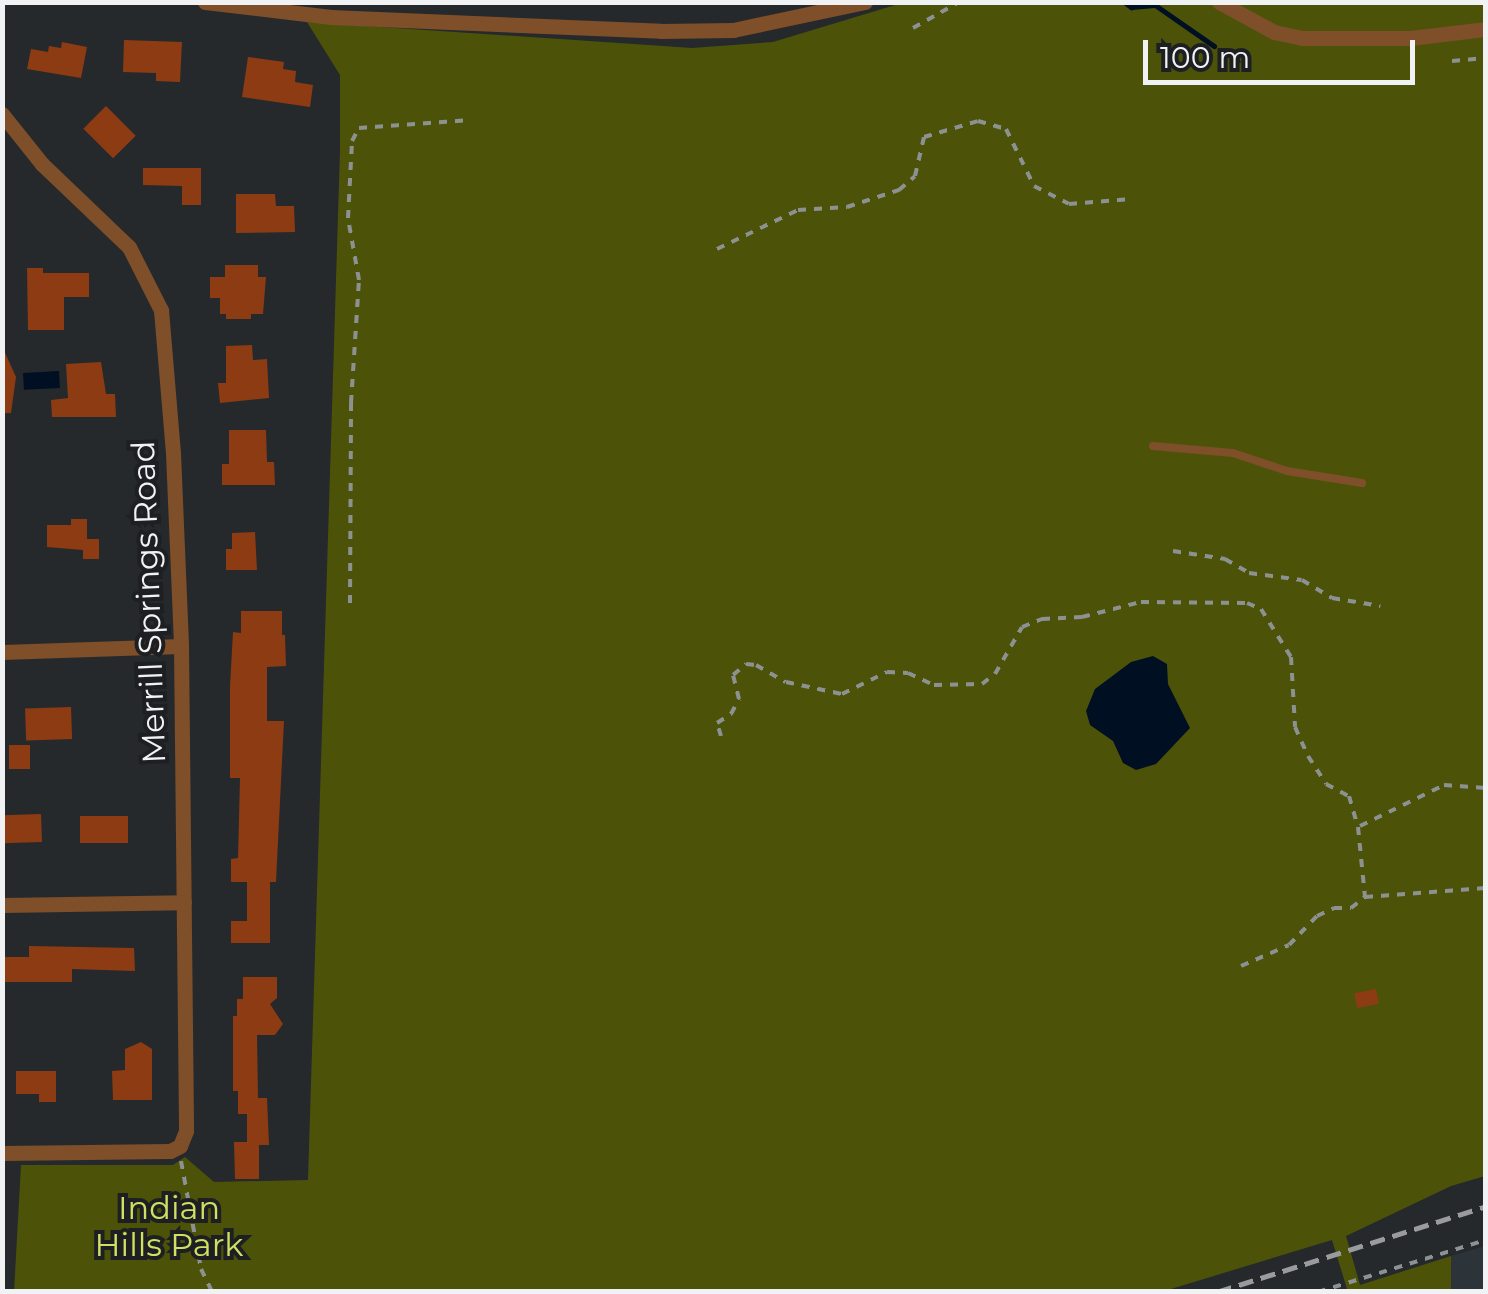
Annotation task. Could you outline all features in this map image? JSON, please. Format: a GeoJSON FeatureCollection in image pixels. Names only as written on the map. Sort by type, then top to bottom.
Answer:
{"type":"FeatureCollection","features":[{"type":"Feature","properties":{"kind":"street"},"geometry":{"type":"LineString","coordinates":[[205,2],[319,16],[661,31],[734,30],[865,2]]}},
{"type":"Feature","properties":{"kind":"street"},"geometry":{"type":"LineString","coordinates":[[1219,2],[1274,32],[1302,38],[1410,38],[1486,29]]}},
{"type":"Feature","properties":{"kind":"street","name":"Merrill Springs Road"},"geometry":{"type":"LineString","coordinates":[[2,114],[42,164],[129,247],[161,310],[173,446],[180,646],[186,1130],[178,1147]]}},
{"type":"Feature","properties":{"kind":"street"},"geometry":{"type":"LineString","coordinates":[[2,652],[180,646]]}},
{"type":"Feature","properties":{"kind":"street"},"geometry":{"type":"LineString","coordinates":[[2,905],[184,902]]}},
{"type":"Feature","properties":{"kind":"street"},"geometry":{"type":"LineString","coordinates":[[2,1153],[178,1147]]}},
{"type":"Feature","properties":{"kind":"lane"},"geometry":{"type":"LineString","coordinates":[[1153,446],[1233,453],[1288,471],[1362,483]]}},
{"type":"Feature","properties":{"kind":"path"},"geometry":{"type":"LineString","coordinates":[[913,28],[959,2]]}},
{"type":"Feature","properties":{"kind":"path"},"geometry":{"type":"LineString","coordinates":[[1452,61],[1486,58]]}},
{"type":"Feature","properties":{"kind":"path"},"geometry":{"type":"LineString","coordinates":[[350,603],[351,403],[360,280],[348,218],[352,142],[359,128],[472,120]]}},
{"type":"Feature","properties":{"kind":"path"},"geometry":{"type":"LineString","coordinates":[[717,249],[798,210],[847,207],[899,190],[915,176],[924,137],[978,121],[1006,130],[1034,186],[1069,204],[1131,199]]}},
{"type":"Feature","properties":{"kind":"path"},"geometry":{"type":"LineString","coordinates":[[1174,550],[1224,559],[1249,573],[1302,580],[1332,598],[1380,606]]}},
{"type":"Feature","properties":{"kind":"path"},"geometry":{"type":"LineString","coordinates":[[721,736],[717,723],[732,714],[739,699],[733,675],[746,664],[786,682],[842,694],[887,672],[908,673],[934,684],[982,684],[995,674],[1022,627],[1042,620],[1082,617],[1141,602],[1232,600],[1261,608],[1290,658],[1295,727],[1326,784],[1349,796],[1358,827],[1365,896]]}},
{"type":"Feature","properties":{"kind":"path"},"geometry":{"type":"LineString","coordinates":[[1358,827],[1444,785],[1486,788]]}},
{"type":"Feature","properties":{"kind":"path"},"geometry":{"type":"LineString","coordinates":[[1240,966],[1289,944],[1317,916],[1334,908],[1351,908],[1365,896],[1486,888]]}},
{"type":"Feature","properties":{"kind":"path"},"geometry":{"type":"LineString","coordinates":[[178,1147],[201,1270],[212,1292]]}},
{"type":"Feature","properties":{"kind":"path"},"geometry":{"type":"LineString","coordinates":[[1318,1292],[1486,1240]]}},
{"type":"Feature","properties":{"kind":"shaded area"},"geometry":{"type":"Polygon","coordinates":[[[1485,1246],[1485,1291],[1451,1292],[1451,1256],[1485,1246]]]}},
{"type":"Feature","properties":{"kind":"green space","name":"Indian Hills Park"},"geometry":{"type":"Polygon","coordinates":[[[902,3],[1485,3],[1485,1176],[1451,1186],[1346,1236],[1360,1285],[1451,1256],[1451,1291],[1341,1291],[1347,1289],[1332,1240],[1161,1292],[14,1292],[21,1165],[173,1165],[185,1157],[214,1182],[308,1180],[340,75],[307,22],[692,48],[773,42],[902,3]]]}},
{"type":"Feature","properties":{"kind":"water"},"geometry":{"type":"Polygon","coordinates":[[[59,371],[60,388],[24,390],[23,373],[59,371]]]}},
{"type":"Feature","properties":{"kind":"water"},"geometry":{"type":"Polygon","coordinates":[[[1153,656],[1167,664],[1168,684],[1190,728],[1156,764],[1136,770],[1123,763],[1113,741],[1090,725],[1086,711],[1095,689],[1131,662],[1153,656]]]}},
{"type":"Feature","properties":{"kind":"building"},"geometry":{"type":"Polygon","coordinates":[[[124,40],[182,42],[180,82],[156,81],[156,73],[123,72],[124,40]]]}},
{"type":"Feature","properties":{"kind":"building"},"geometry":{"type":"Polygon","coordinates":[[[62,42],[87,47],[81,78],[27,69],[31,49],[48,52],[49,46],[61,48],[62,42]]]}},
{"type":"Feature","properties":{"kind":"building"},"geometry":{"type":"Polygon","coordinates":[[[248,57],[284,62],[283,69],[296,71],[295,82],[313,85],[310,107],[242,97],[248,57]]]}},
{"type":"Feature","properties":{"kind":"building"},"geometry":{"type":"Polygon","coordinates":[[[106,106],[136,136],[113,158],[83,129],[106,106]]]}},
{"type":"Feature","properties":{"kind":"building"},"geometry":{"type":"Polygon","coordinates":[[[143,168],[201,168],[201,205],[182,205],[182,186],[143,185],[143,168]]]}},
{"type":"Feature","properties":{"kind":"building"},"geometry":{"type":"Polygon","coordinates":[[[236,194],[275,194],[276,206],[294,206],[295,232],[236,233],[236,194]]]}},
{"type":"Feature","properties":{"kind":"building"},"geometry":{"type":"Polygon","coordinates":[[[225,265],[258,265],[258,277],[266,277],[263,314],[251,314],[251,319],[226,319],[226,314],[220,314],[220,298],[210,298],[210,277],[225,277],[225,265]]]}},
{"type":"Feature","properties":{"kind":"building"},"geometry":{"type":"Polygon","coordinates":[[[27,268],[43,268],[43,273],[89,273],[89,297],[64,297],[64,330],[28,330],[27,268]]]}},
{"type":"Feature","properties":{"kind":"building"},"geometry":{"type":"Polygon","coordinates":[[[252,345],[253,360],[267,359],[269,398],[220,403],[218,383],[226,383],[226,346],[252,345]]]}},
{"type":"Feature","properties":{"kind":"building"},"geometry":{"type":"Polygon","coordinates":[[[2,346],[16,377],[11,413],[2,413],[2,346]]]}},
{"type":"Feature","properties":{"kind":"building"},"geometry":{"type":"Polygon","coordinates":[[[101,362],[106,394],[115,394],[116,417],[52,417],[51,400],[68,398],[66,364],[101,362]]]}},
{"type":"Feature","properties":{"kind":"building"},"geometry":{"type":"Polygon","coordinates":[[[229,430],[266,430],[267,462],[274,462],[275,485],[222,485],[222,464],[229,464],[229,430]]]}},
{"type":"Feature","properties":{"kind":"building"},"geometry":{"type":"Polygon","coordinates":[[[71,519],[87,519],[87,539],[99,539],[99,559],[83,559],[83,550],[47,547],[47,525],[71,525],[71,519]]]}},
{"type":"Feature","properties":{"kind":"building"},"geometry":{"type":"Polygon","coordinates":[[[255,532],[257,570],[226,570],[226,549],[232,549],[232,533],[255,532]]]}},
{"type":"Feature","properties":{"kind":"building"},"geometry":{"type":"Polygon","coordinates":[[[241,611],[282,611],[285,635],[286,666],[267,667],[267,721],[284,721],[276,882],[270,882],[270,943],[231,943],[231,921],[247,921],[247,882],[231,882],[231,859],[238,858],[240,778],[230,778],[230,686],[233,632],[241,633],[241,611]]]}},
{"type":"Feature","properties":{"kind":"building"},"geometry":{"type":"Polygon","coordinates":[[[71,707],[72,739],[26,741],[25,709],[71,707]]]}},
{"type":"Feature","properties":{"kind":"building"},"geometry":{"type":"Polygon","coordinates":[[[9,745],[30,745],[30,769],[9,769],[9,745]]]}},
{"type":"Feature","properties":{"kind":"building"},"geometry":{"type":"Polygon","coordinates":[[[41,814],[42,842],[3,843],[2,815],[41,814]]]}},
{"type":"Feature","properties":{"kind":"building"},"geometry":{"type":"Polygon","coordinates":[[[80,816],[128,816],[128,843],[80,843],[80,816]]]}},
{"type":"Feature","properties":{"kind":"building"},"geometry":{"type":"Polygon","coordinates":[[[29,946],[134,948],[135,971],[72,969],[72,982],[2,982],[2,957],[29,957],[29,946]]]}},
{"type":"Feature","properties":{"kind":"building"},"geometry":{"type":"Polygon","coordinates":[[[243,977],[277,977],[277,998],[270,1004],[283,1024],[275,1035],[257,1035],[258,1098],[267,1098],[269,1145],[259,1145],[259,1179],[235,1179],[234,1142],[247,1142],[247,1114],[238,1114],[238,1091],[233,1091],[233,1016],[237,1016],[237,999],[243,999],[243,977]]]}},
{"type":"Feature","properties":{"kind":"building"},"geometry":{"type":"Polygon","coordinates":[[[1376,989],[1379,1004],[1357,1008],[1354,993],[1376,989]]]}},
{"type":"Feature","properties":{"kind":"building"},"geometry":{"type":"Polygon","coordinates":[[[141,1042],[152,1049],[152,1100],[113,1100],[112,1071],[125,1070],[125,1049],[141,1042]]]}},
{"type":"Feature","properties":{"kind":"building"},"geometry":{"type":"Polygon","coordinates":[[[16,1071],[56,1071],[56,1102],[39,1102],[39,1094],[16,1094],[16,1071]]]}},
{"type":"Feature","properties":{"kind":"waterway"},"geometry":{"type":"LineString","coordinates":[[1124,2],[1131,7],[1155,5],[1214,46]]}},
{"type":"Feature","properties":{"kind":"railway"},"geometry":{"type":"LineString","coordinates":[[1217,1292],[1486,1206]]}}]}
